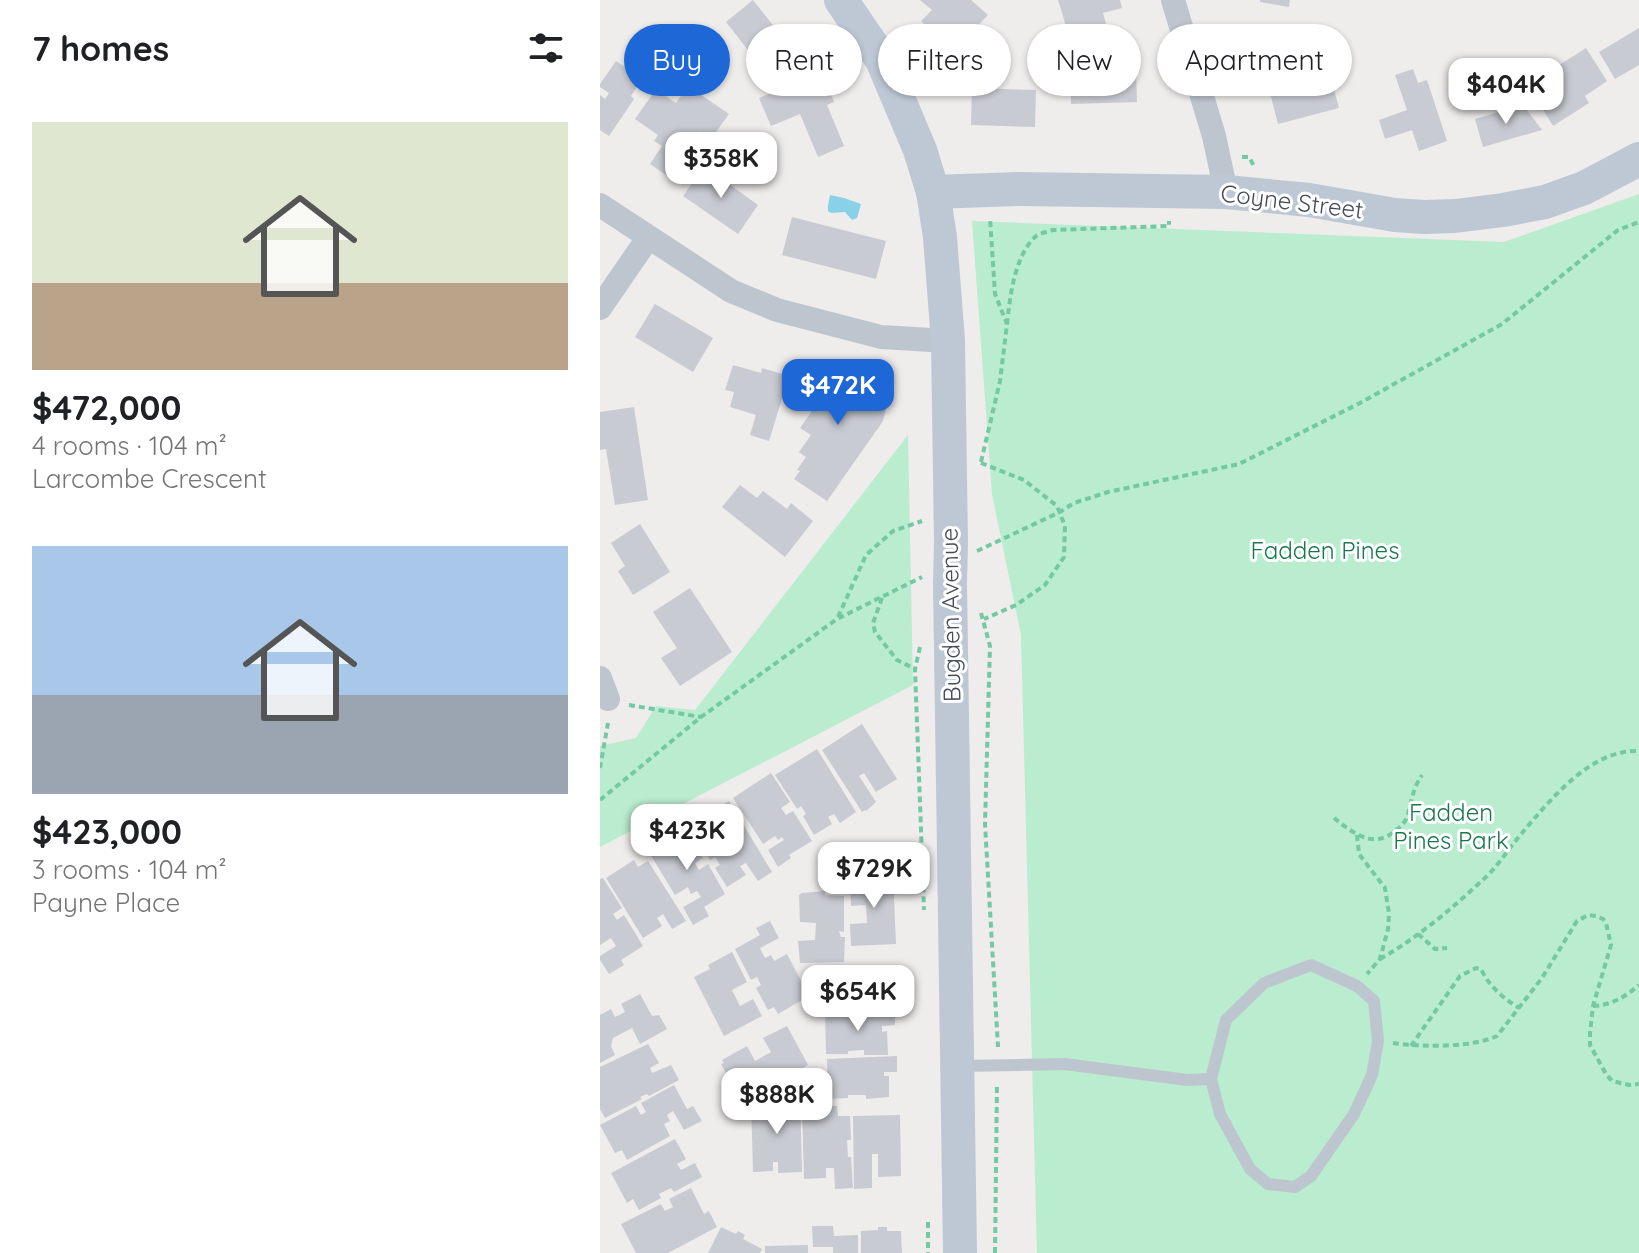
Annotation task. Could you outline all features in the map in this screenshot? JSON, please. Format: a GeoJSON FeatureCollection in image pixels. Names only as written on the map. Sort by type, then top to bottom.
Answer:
{"type":"FeatureCollection","features":[{"type":"Feature","properties":{"kind":"street","name":"Bugden Avenue"},"geometry":{"type":"LineString","coordinates":[[841,0],[882,60],[920,150],[933,192],[940,237],[948,341],[950,542],[941,578],[960,1253]]}},
{"type":"Feature","properties":{"kind":"street"},"geometry":{"type":"LineString","coordinates":[[1173,0],[1214,136],[1226,192]]}},
{"type":"Feature","properties":{"kind":"street","name":"Coyne Street"},"geometry":{"type":"LineString","coordinates":[[933,192],[1019,189],[1226,192],[1309,200],[1395,215],[1455,216],[1545,202],[1584,188],[1639,159]]}},
{"type":"Feature","properties":{"kind":"street"},"geometry":{"type":"LineString","coordinates":[[600,205],[731,291],[777,310],[881,337],[948,341]]}},
{"type":"Feature","properties":{"kind":"street"},"geometry":{"type":"LineString","coordinates":[[600,308],[648,238]]}},
{"type":"Feature","properties":{"kind":"lane"},"geometry":{"type":"LineString","coordinates":[[1311,965],[1357,986],[1374,1001],[1378,1041],[1372,1075],[1354,1114],[1311,1176],[1295,1187],[1268,1184],[1250,1169],[1220,1114],[1211,1079],[1226,1020],[1264,983],[1311,965]]}},
{"type":"Feature","properties":{"kind":"lane"},"geometry":{"type":"LineString","coordinates":[[957,1066],[1065,1064],[1187,1080],[1211,1079]]}},
{"type":"Feature","properties":{"kind":"path"},"geometry":{"type":"LineString","coordinates":[[1249,157],[1257,172]]}},
{"type":"Feature","properties":{"kind":"path"},"geometry":{"type":"LineString","coordinates":[[978,477],[1000,381],[1007,324],[995,294],[989,191]]}},
{"type":"Feature","properties":{"kind":"path"},"geometry":{"type":"LineString","coordinates":[[837,619],[866,555],[893,531],[922,521],[950,542],[1060,512],[1074,503],[1108,492],[1239,464],[1360,403],[1502,324],[1618,230],[1639,222]]}},
{"type":"Feature","properties":{"kind":"path"},"geometry":{"type":"LineString","coordinates":[[981,462],[1024,480],[1057,506],[1065,526],[1064,557],[1045,585],[1016,605],[984,619]]}},
{"type":"Feature","properties":{"kind":"path"},"geometry":{"type":"LineString","coordinates":[[600,800],[701,717],[837,619],[882,598],[941,578]]}},
{"type":"Feature","properties":{"kind":"path"},"geometry":{"type":"LineString","coordinates":[[882,598],[873,623],[875,632],[897,660],[915,669]]}},
{"type":"Feature","properties":{"kind":"path"},"geometry":{"type":"LineString","coordinates":[[979,609],[990,646],[985,824],[997,1029],[995,1253]]}},
{"type":"Feature","properties":{"kind":"path"},"geometry":{"type":"LineString","coordinates":[[604,689],[642,708],[701,717]]}},
{"type":"Feature","properties":{"kind":"path"},"geometry":{"type":"LineString","coordinates":[[600,768],[607,729],[604,689]]}},
{"type":"Feature","properties":{"kind":"path"},"geometry":{"type":"LineString","coordinates":[[1357,986],[1380,959],[1408,943],[1490,874],[1522,832],[1590,765],[1629,750],[1639,751]]}},
{"type":"Feature","properties":{"kind":"path"},"geometry":{"type":"LineString","coordinates":[[1334,818],[1364,838],[1378,840],[1390,835],[1406,821],[1414,787],[1422,775]]}},
{"type":"Feature","properties":{"kind":"path"},"geometry":{"type":"LineString","coordinates":[[1357,835],[1359,854],[1385,888],[1388,929],[1380,959]]}},
{"type":"Feature","properties":{"kind":"path"},"geometry":{"type":"LineString","coordinates":[[1378,1041],[1411,1046],[1470,1043],[1497,1036],[1542,978],[1577,921],[1588,915],[1603,919],[1611,945],[1593,1006],[1590,1045],[1612,1081],[1639,1084]]}},
{"type":"Feature","properties":{"kind":"path"},"geometry":{"type":"LineString","coordinates":[[1418,934],[1435,949],[1447,948]]}},
{"type":"Feature","properties":{"kind":"path"},"geometry":{"type":"LineString","coordinates":[[1411,1046],[1460,976],[1476,968],[1481,969],[1502,997],[1519,1008]]}},
{"type":"Feature","properties":{"kind":"path"},"geometry":{"type":"LineString","coordinates":[[1593,1006],[1620,1000],[1639,985]]}},
{"type":"Feature","properties":{"kind":"green space","name":"Fadden Pines"},"geometry":{"type":"Polygon","coordinates":[[[1639,194],[1639,1253],[1037,1253],[1021,635],[992,494],[972,221],[1504,242],[1639,194]]]}},
{"type":"Feature","properties":{"kind":"green space"},"geometry":{"type":"Polygon","coordinates":[[[908,435],[913,685],[600,847],[600,746],[636,738],[656,706],[695,710],[908,435]]]}},
{"type":"Feature","properties":{"kind":"water"},"geometry":{"type":"Polygon","coordinates":[[[830,195],[861,204],[857,218],[852,220],[845,212],[829,212],[830,195]]]}},
{"type":"Feature","properties":{"kind":"building"},"geometry":{"type":"Polygon","coordinates":[[[753,0],[772,24],[746,24],[746,48],[726,22],[753,0]]]}},
{"type":"Feature","properties":{"kind":"building"},"geometry":{"type":"Polygon","coordinates":[[[920,0],[971,0],[988,15],[979,24],[924,24],[921,21],[932,10],[920,0]]]}},
{"type":"Feature","properties":{"kind":"building"},"geometry":{"type":"Polygon","coordinates":[[[1058,0],[1120,0],[1122,8],[1103,13],[1106,24],[1065,24],[1058,0]]]}},
{"type":"Feature","properties":{"kind":"building"},"geometry":{"type":"Polygon","coordinates":[[[1260,0],[1290,0],[1289,7],[1260,0]]]}},
{"type":"Feature","properties":{"kind":"building"},"geometry":{"type":"Polygon","coordinates":[[[1639,28],[1639,65],[1615,79],[1599,52],[1639,28]]]}},
{"type":"Feature","properties":{"kind":"building"},"geometry":{"type":"Polygon","coordinates":[[[1586,48],[1607,81],[1585,96],[1589,103],[1553,126],[1528,85],[1586,48]]]}},
{"type":"Feature","properties":{"kind":"building"},"geometry":{"type":"Polygon","coordinates":[[[616,61],[624,67],[624,96],[634,99],[609,136],[600,130],[600,95],[605,99],[609,93],[600,84],[616,61]]]}},
{"type":"Feature","properties":{"kind":"building"},"geometry":{"type":"Polygon","coordinates":[[[1413,69],[1418,83],[1427,80],[1447,141],[1419,151],[1412,130],[1385,139],[1379,120],[1407,110],[1395,75],[1413,69]]]}},
{"type":"Feature","properties":{"kind":"building"},"geometry":{"type":"Polygon","coordinates":[[[1011,89],[1027,90],[1027,96],[1036,96],[1035,127],[971,125],[972,96],[1011,96],[1011,89]]]}},
{"type":"Feature","properties":{"kind":"building"},"geometry":{"type":"Polygon","coordinates":[[[651,96],[666,96],[676,103],[681,96],[703,96],[729,114],[711,139],[700,131],[669,177],[650,164],[662,146],[654,141],[658,135],[635,119],[651,96]]]}},
{"type":"Feature","properties":{"kind":"building"},"geometry":{"type":"Polygon","coordinates":[[[832,96],[834,102],[827,105],[844,146],[818,157],[800,114],[771,126],[759,98],[832,96]]]}},
{"type":"Feature","properties":{"kind":"building"},"geometry":{"type":"Polygon","coordinates":[[[1071,96],[1137,96],[1137,102],[1071,104],[1071,96]]]}},
{"type":"Feature","properties":{"kind":"building"},"geometry":{"type":"Polygon","coordinates":[[[1271,96],[1336,96],[1339,108],[1278,124],[1271,96]]]}},
{"type":"Feature","properties":{"kind":"building"},"geometry":{"type":"Polygon","coordinates":[[[1523,105],[1542,130],[1483,147],[1475,119],[1523,105]]]}},
{"type":"Feature","properties":{"kind":"building"},"geometry":{"type":"Polygon","coordinates":[[[704,166],[758,205],[738,234],[683,196],[704,166]]]}},
{"type":"Feature","properties":{"kind":"building"},"geometry":{"type":"Polygon","coordinates":[[[792,217],[886,241],[876,279],[782,255],[792,217]]]}},
{"type":"Feature","properties":{"kind":"building"},"geometry":{"type":"Polygon","coordinates":[[[655,304],[713,338],[693,372],[635,337],[655,304]]]}},
{"type":"Feature","properties":{"kind":"building"},"geometry":{"type":"Polygon","coordinates":[[[733,365],[761,373],[762,368],[789,376],[769,441],[750,435],[756,415],[730,407],[734,392],[725,390],[733,365]]]}},
{"type":"Feature","properties":{"kind":"building"},"geometry":{"type":"Polygon","coordinates":[[[806,367],[891,388],[883,421],[827,501],[794,479],[806,457],[799,452],[811,435],[800,428],[821,398],[799,393],[806,367]]]}},
{"type":"Feature","properties":{"kind":"building"},"geometry":{"type":"Polygon","coordinates":[[[634,407],[648,500],[615,505],[606,449],[600,450],[600,412],[634,407]]]}},
{"type":"Feature","properties":{"kind":"building"},"geometry":{"type":"Polygon","coordinates":[[[740,485],[757,498],[763,491],[787,509],[791,503],[813,521],[785,557],[722,507],[740,485]]]}},
{"type":"Feature","properties":{"kind":"building"},"geometry":{"type":"Polygon","coordinates":[[[640,524],[670,572],[633,595],[618,571],[625,566],[611,543],[640,524]]]}},
{"type":"Feature","properties":{"kind":"building"},"geometry":{"type":"Polygon","coordinates":[[[690,588],[732,652],[680,686],[661,658],[677,648],[653,612],[690,588]]]}},
{"type":"Feature","properties":{"kind":"building"},"geometry":{"type":"Polygon","coordinates":[[[862,724],[897,779],[876,792],[864,773],[859,776],[876,802],[862,812],[822,750],[862,724]]]}},
{"type":"Feature","properties":{"kind":"building"},"geometry":{"type":"Polygon","coordinates":[[[817,749],[856,812],[840,823],[834,814],[828,817],[832,824],[814,835],[801,806],[797,809],[775,775],[817,749]]]}},
{"type":"Feature","properties":{"kind":"building"},"geometry":{"type":"Polygon","coordinates":[[[771,773],[790,802],[781,808],[786,815],[793,811],[812,841],[789,855],[791,858],[778,867],[768,850],[784,840],[782,837],[778,840],[775,836],[763,844],[733,798],[771,773]]]}},
{"type":"Feature","properties":{"kind":"building"},"geometry":{"type":"Polygon","coordinates":[[[729,801],[772,872],[758,881],[746,863],[740,866],[746,875],[727,887],[715,868],[720,865],[715,857],[710,860],[689,825],[729,801]]]}},
{"type":"Feature","properties":{"kind":"building"},"geometry":{"type":"Polygon","coordinates":[[[684,825],[703,858],[695,863],[699,870],[708,864],[725,894],[704,907],[709,916],[693,925],[683,907],[701,897],[697,891],[691,894],[688,887],[675,895],[650,854],[661,847],[657,841],[684,825]]]}},
{"type":"Feature","properties":{"kind":"building"},"geometry":{"type":"Polygon","coordinates":[[[634,860],[638,867],[648,861],[686,921],[672,929],[663,914],[657,918],[662,926],[643,938],[606,878],[634,860]]]}},
{"type":"Feature","properties":{"kind":"building"},"geometry":{"type":"Polygon","coordinates":[[[865,873],[893,875],[896,944],[851,946],[850,924],[867,923],[866,905],[851,906],[850,877],[865,876],[865,873]]]}},
{"type":"Feature","properties":{"kind":"building"},"geometry":{"type":"Polygon","coordinates":[[[603,878],[622,908],[613,914],[617,920],[624,915],[643,946],[621,960],[624,965],[609,974],[600,956],[616,946],[611,938],[600,945],[600,879],[603,878]]]}},
{"type":"Feature","properties":{"kind":"building"},"geometry":{"type":"Polygon","coordinates":[[[825,891],[825,895],[844,896],[844,932],[839,931],[841,937],[845,937],[844,962],[800,963],[798,941],[815,940],[816,923],[800,922],[799,895],[825,891]]]}},
{"type":"Feature","properties":{"kind":"building"},"geometry":{"type":"Polygon","coordinates":[[[770,921],[779,938],[760,948],[765,958],[771,955],[774,961],[787,954],[809,996],[778,1014],[774,1007],[768,1010],[756,988],[761,985],[757,977],[751,980],[735,949],[760,935],[756,928],[770,921]]]}},
{"type":"Feature","properties":{"kind":"building"},"geometry":{"type":"Polygon","coordinates":[[[732,952],[747,982],[732,990],[740,1006],[753,999],[762,1016],[724,1036],[694,977],[732,952]]]}},
{"type":"Feature","properties":{"kind":"building"},"geometry":{"type":"Polygon","coordinates":[[[897,966],[897,983],[880,983],[880,988],[886,988],[886,1009],[863,1010],[863,1005],[847,1005],[847,1010],[824,1010],[823,967],[897,966]]]}},
{"type":"Feature","properties":{"kind":"building"},"geometry":{"type":"Polygon","coordinates":[[[640,994],[652,1016],[659,1015],[667,1029],[640,1044],[632,1028],[613,1038],[611,1046],[615,1055],[600,1063],[600,1015],[611,1009],[615,1017],[625,1012],[621,1004],[640,994]]]}},
{"type":"Feature","properties":{"kind":"building"},"geometry":{"type":"Polygon","coordinates":[[[895,1012],[895,1025],[882,1026],[882,1032],[887,1031],[888,1055],[864,1055],[864,1050],[826,1054],[825,1013],[895,1012]]]}},
{"type":"Feature","properties":{"kind":"building"},"geometry":{"type":"Polygon","coordinates":[[[787,1026],[808,1065],[784,1078],[779,1069],[774,1072],[778,1079],[745,1097],[736,1080],[733,1082],[727,1075],[722,1060],[747,1046],[755,1061],[771,1052],[763,1038],[787,1026]]]}},
{"type":"Feature","properties":{"kind":"building"},"geometry":{"type":"Polygon","coordinates":[[[648,1044],[659,1063],[650,1068],[652,1073],[671,1065],[679,1080],[649,1096],[640,1097],[642,1099],[605,1118],[600,1109],[600,1067],[648,1044]]]}},
{"type":"Feature","properties":{"kind":"building"},"geometry":{"type":"Polygon","coordinates":[[[897,1056],[897,1072],[884,1072],[884,1076],[889,1076],[889,1097],[866,1099],[866,1095],[848,1095],[848,1098],[828,1099],[827,1059],[897,1056]]]}},
{"type":"Feature","properties":{"kind":"building"},"geometry":{"type":"Polygon","coordinates":[[[674,1085],[687,1109],[693,1106],[702,1121],[684,1130],[673,1111],[667,1115],[670,1121],[664,1124],[670,1136],[627,1160],[622,1150],[615,1153],[600,1125],[636,1106],[641,1115],[646,1112],[641,1103],[674,1085]]]}},
{"type":"Feature","properties":{"kind":"building"},"geometry":{"type":"Polygon","coordinates":[[[800,1100],[802,1172],[778,1173],[778,1162],[773,1162],[773,1171],[753,1172],[751,1101],[800,1100]]]}},
{"type":"Feature","properties":{"kind":"building"},"geometry":{"type":"Polygon","coordinates":[[[837,1106],[838,1116],[850,1116],[851,1140],[847,1140],[853,1188],[835,1189],[834,1168],[826,1168],[826,1178],[804,1179],[802,1107],[837,1106]]]}},
{"type":"Feature","properties":{"kind":"building"},"geometry":{"type":"Polygon","coordinates":[[[900,1115],[901,1176],[878,1177],[878,1154],[872,1154],[872,1188],[854,1189],[853,1116],[900,1115]]]}},
{"type":"Feature","properties":{"kind":"building"},"geometry":{"type":"Polygon","coordinates":[[[675,1139],[686,1159],[677,1164],[681,1170],[695,1163],[702,1177],[674,1192],[671,1188],[659,1194],[661,1198],[639,1210],[633,1199],[627,1203],[611,1173],[675,1139]]]}},
{"type":"Feature","properties":{"kind":"building"},"geometry":{"type":"Polygon","coordinates":[[[691,1188],[704,1214],[709,1211],[717,1227],[668,1253],[636,1253],[621,1224],[661,1204],[665,1211],[673,1207],[669,1199],[691,1188]]]}},
{"type":"Feature","properties":{"kind":"building"},"geometry":{"type":"Polygon","coordinates":[[[812,1226],[833,1226],[834,1236],[858,1235],[858,1253],[833,1253],[833,1247],[813,1247],[812,1226]]]}},
{"type":"Feature","properties":{"kind":"building"},"geometry":{"type":"Polygon","coordinates":[[[721,1227],[745,1235],[743,1239],[762,1249],[760,1253],[708,1253],[721,1227]]]}},
{"type":"Feature","properties":{"kind":"building"},"geometry":{"type":"Polygon","coordinates":[[[878,1227],[901,1231],[902,1253],[861,1253],[861,1231],[878,1230],[878,1227]]]}},
{"type":"Feature","properties":{"kind":"building"},"geometry":{"type":"Polygon","coordinates":[[[808,1245],[808,1253],[765,1253],[765,1246],[808,1245]]]}},
{"type":"Feature","properties":{"kind":"park label","name":"Fadden Pines Park"},"geometry":{"type":"Point","coordinates":[1451,827]}}]}
